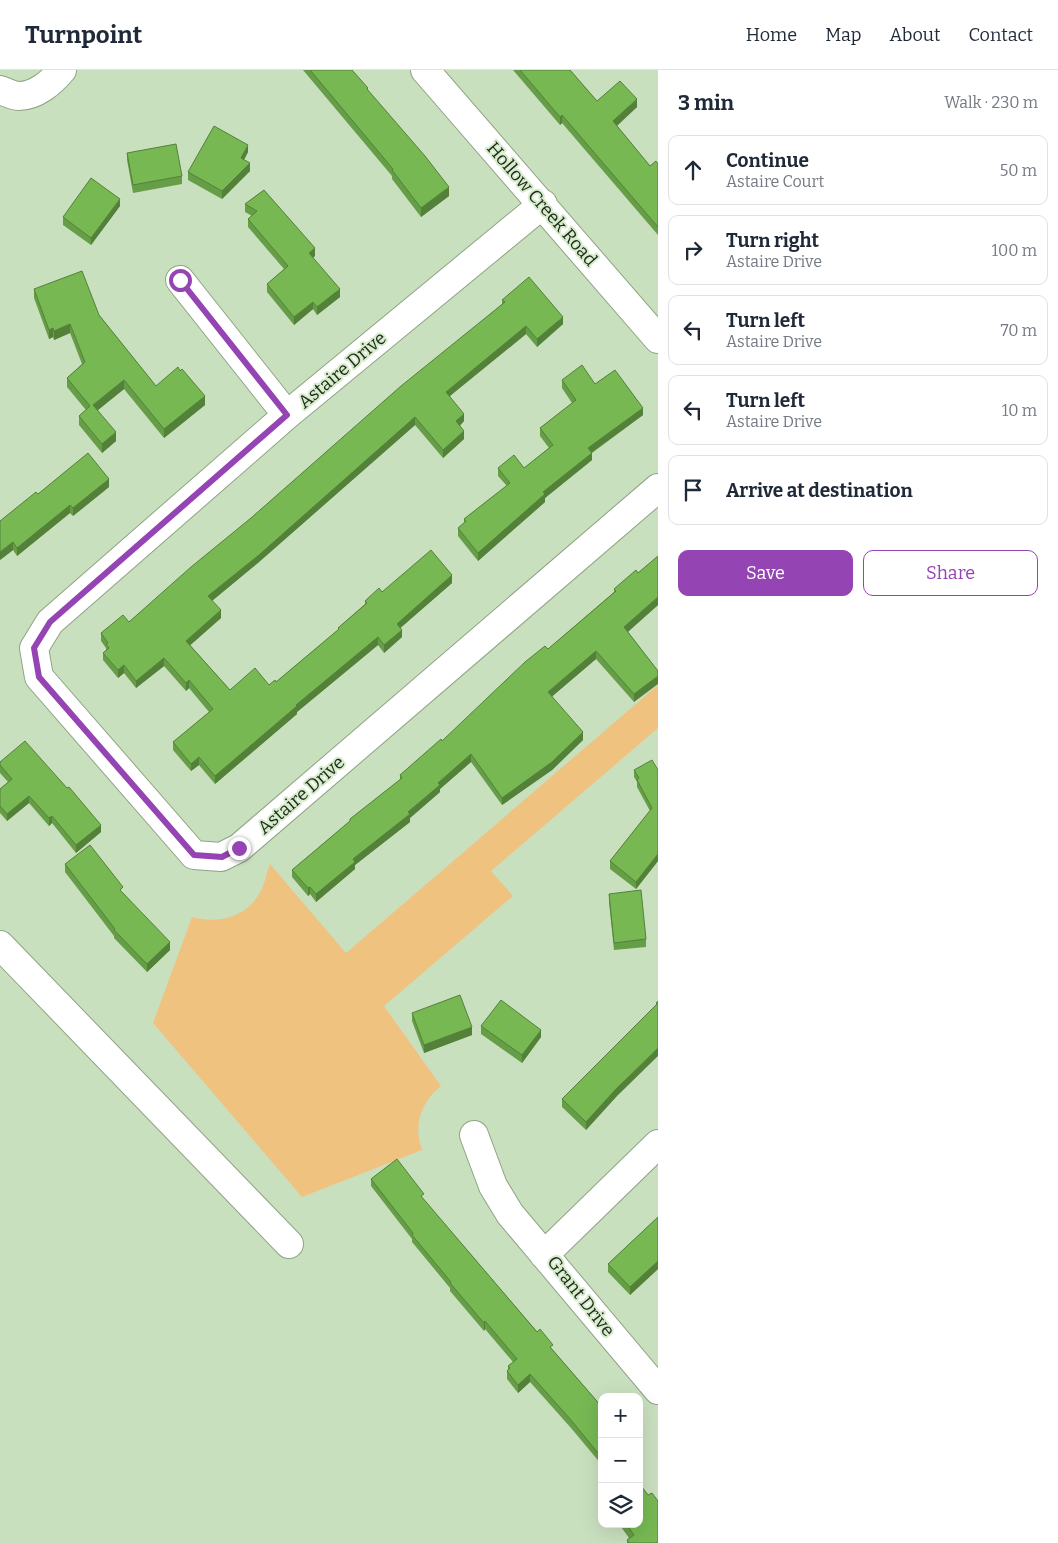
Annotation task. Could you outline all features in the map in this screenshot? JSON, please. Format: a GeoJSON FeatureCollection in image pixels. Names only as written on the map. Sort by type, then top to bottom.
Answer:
{"type":"FeatureCollection","features":[{"type":"Feature","properties":{"kind":"street"},"geometry":{"type":"LineString","coordinates":[[0,90],[19,96],[38,91],[55,79],[62,70]]}},
{"type":"Feature","properties":{"kind":"street","name":"Hollow Creek Road"},"geometry":{"type":"LineString","coordinates":[[424,70],[543,204],[658,339]]}},
{"type":"Feature","properties":{"kind":"street","name":"Astaire Drive"},"geometry":{"type":"LineString","coordinates":[[543,204],[287,415],[50,622],[34,648],[39,677],[194,855],[222,857],[239,848],[658,488]]}},
{"type":"Feature","properties":{"kind":"street"},"geometry":{"type":"LineString","coordinates":[[180,280],[287,415]]}},
{"type":"Feature","properties":{"kind":"street"},"geometry":{"type":"LineString","coordinates":[[0,945],[289,1244]]}},
{"type":"Feature","properties":{"kind":"street"},"geometry":{"type":"LineString","coordinates":[[474,1135],[493,1186],[510,1214],[544,1256]]}},
{"type":"Feature","properties":{"kind":"street","name":"Grant Drive"},"geometry":{"type":"LineString","coordinates":[[658,1144],[544,1256],[658,1390]]}},
{"type":"Feature","properties":{"kind":"shaded area"},"geometry":{"type":"Polygon","coordinates":[[[658,685],[658,728],[491,871],[513,896],[384,1006],[441,1086],[428,1099],[421,1115],[418,1132],[422,1150],[302,1197],[153,1023],[192,917],[213,920],[224,919],[243,911],[258,896],[270,864],[346,953],[658,685]]]}},
{"type":"Feature","properties":{"kind":"building"},"geometry":{"type":"Polygon","coordinates":[[[310,70],[352,70],[449,187],[421,208],[393,169],[310,70]]]}},
{"type":"Feature","properties":{"kind":"building"},"geometry":{"type":"Polygon","coordinates":[[[520,70],[570,70],[597,101],[620,81],[637,99],[613,121],[650,166],[656,161],[658,164],[658,227],[562,115],[560,117],[520,70]]]}},
{"type":"Feature","properties":{"kind":"building"},"geometry":{"type":"Polygon","coordinates":[[[214,126],[248,145],[241,158],[250,163],[222,191],[188,172],[214,126]]]}},
{"type":"Feature","properties":{"kind":"building"},"geometry":{"type":"Polygon","coordinates":[[[176,144],[182,176],[133,185],[127,153],[176,144]]]}},
{"type":"Feature","properties":{"kind":"building"},"geometry":{"type":"Polygon","coordinates":[[[91,178],[120,199],[91,238],[63,217],[91,178]]]}},
{"type":"Feature","properties":{"kind":"building"},"geometry":{"type":"Polygon","coordinates":[[[264,190],[315,248],[309,253],[340,289],[317,307],[313,302],[294,317],[267,284],[288,266],[248,219],[257,211],[245,204],[264,190]]]}},
{"type":"Feature","properties":{"kind":"building"},"geometry":{"type":"Polygon","coordinates":[[[82,271],[99,315],[156,386],[178,367],[180,371],[182,369],[205,396],[164,429],[124,380],[93,405],[116,432],[102,444],[79,416],[90,406],[67,378],[85,362],[70,324],[54,331],[53,328],[49,330],[34,289],[82,271]]]}},
{"type":"Feature","properties":{"kind":"building"},"geometry":{"type":"Polygon","coordinates":[[[529,277],[563,317],[537,339],[526,326],[446,392],[464,414],[456,421],[464,431],[443,450],[415,417],[259,555],[208,596],[221,610],[186,641],[230,690],[255,668],[269,685],[275,680],[276,682],[339,629],[367,603],[365,601],[379,588],[382,592],[431,550],[452,575],[397,624],[402,630],[384,645],[378,637],[215,776],[199,757],[191,764],[173,742],[213,709],[189,680],[186,683],[164,658],[136,681],[124,665],[118,670],[103,653],[109,648],[101,633],[123,615],[129,622],[401,386],[505,302],[502,300],[529,277]]]}},
{"type":"Feature","properties":{"kind":"building"},"geometry":{"type":"Polygon","coordinates":[[[582,365],[595,384],[615,370],[643,408],[588,448],[592,453],[543,492],[545,494],[478,553],[458,528],[466,521],[464,519],[510,483],[498,468],[514,455],[524,468],[553,445],[540,428],[576,400],[562,380],[582,365]]]}},
{"type":"Feature","properties":{"kind":"building"},"geometry":{"type":"Polygon","coordinates":[[[88,453],[109,479],[73,508],[70,505],[17,548],[13,542],[0,552],[0,521],[36,492],[38,494],[88,453]]]}},
{"type":"Feature","properties":{"kind":"building"},"geometry":{"type":"Polygon","coordinates":[[[658,556],[658,597],[624,627],[658,671],[658,676],[634,694],[596,651],[548,692],[583,732],[552,762],[502,798],[471,754],[438,783],[440,785],[408,812],[410,814],[353,859],[355,862],[316,894],[310,887],[308,888],[292,870],[350,821],[350,819],[402,778],[400,775],[441,739],[442,741],[525,662],[545,646],[548,649],[616,591],[614,589],[636,570],[638,573],[658,556]]]}},
{"type":"Feature","properties":{"kind":"building"},"geometry":{"type":"Polygon","coordinates":[[[25,741],[67,788],[69,787],[101,825],[76,845],[52,816],[49,818],[29,796],[7,814],[0,806],[0,789],[12,779],[0,765],[0,762],[25,741]]]}},
{"type":"Feature","properties":{"kind":"building"},"geometry":{"type":"Polygon","coordinates":[[[652,760],[658,770],[658,854],[636,882],[610,861],[652,808],[637,780],[639,778],[634,770],[652,760]]]}},
{"type":"Feature","properties":{"kind":"building"},"geometry":{"type":"Polygon","coordinates":[[[90,845],[123,887],[120,890],[170,942],[147,964],[114,930],[65,864],[90,845]]]}},
{"type":"Feature","properties":{"kind":"building"},"geometry":{"type":"Polygon","coordinates":[[[641,890],[646,939],[614,943],[609,894],[641,890]]]}},
{"type":"Feature","properties":{"kind":"building"},"geometry":{"type":"Polygon","coordinates":[[[460,995],[472,1027],[424,1045],[412,1013],[460,995]]]}},
{"type":"Feature","properties":{"kind":"building"},"geometry":{"type":"Polygon","coordinates":[[[501,1000],[541,1030],[522,1055],[481,1026],[501,1000]]]}},
{"type":"Feature","properties":{"kind":"building"},"geometry":{"type":"Polygon","coordinates":[[[658,1001],[658,1048],[616,1089],[586,1122],[562,1099],[658,1001]]]}},
{"type":"Feature","properties":{"kind":"building"},"geometry":{"type":"Polygon","coordinates":[[[397,1159],[424,1194],[421,1196],[537,1332],[540,1329],[553,1345],[550,1347],[598,1402],[598,1453],[530,1374],[518,1385],[507,1371],[510,1368],[508,1366],[517,1359],[450,1283],[371,1179],[397,1159]]]}},
{"type":"Feature","properties":{"kind":"building"},"geometry":{"type":"Polygon","coordinates":[[[658,1217],[658,1261],[630,1287],[608,1264],[658,1217]]]}},
{"type":"Feature","properties":{"kind":"building"},"geometry":{"type":"Polygon","coordinates":[[[643,1488],[648,1495],[652,1493],[658,1501],[658,1543],[629,1543],[627,1540],[634,1535],[629,1528],[643,1528],[643,1488]]]}},
{"type":"Feature","properties":{"kind":"route"},"geometry":{"type":"LineString","coordinates":[[180,280],[287,415],[50,622],[34,648],[39,677],[194,855],[222,857],[239,848]]}}]}
